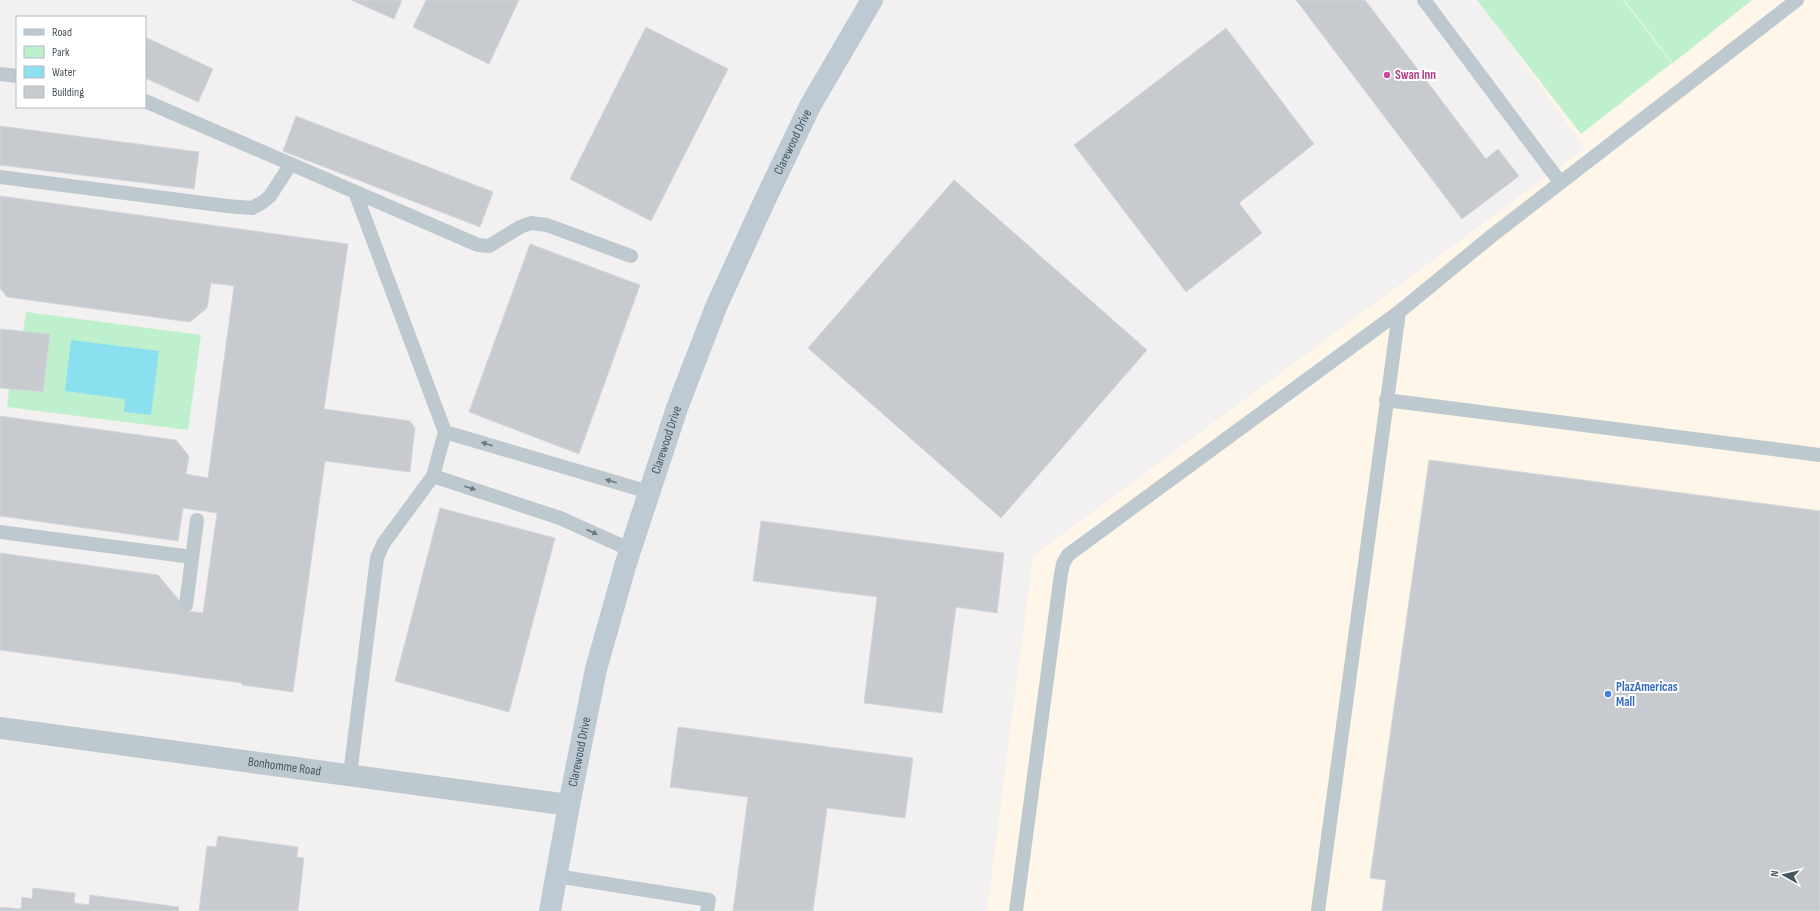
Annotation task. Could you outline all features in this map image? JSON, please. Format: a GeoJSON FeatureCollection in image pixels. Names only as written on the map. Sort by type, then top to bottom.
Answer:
{"type":"FeatureCollection","features":[{"type":"Feature","properties":{"kind":"street","name":"Clarewood Drive"},"geometry":{"type":"LineString","coordinates":[[550,911],[596,669],[649,492],[677,408],[716,307],[760,208],[810,106],[872,0]]}},
{"type":"Feature","properties":{"kind":"street","name":"Bonhomme Road"},"geometry":{"type":"LineString","coordinates":[[0,728],[569,805]]}},
{"type":"Feature","properties":{"kind":"lane"},"geometry":{"type":"LineString","coordinates":[[1424,0],[1560,182]]}},
{"type":"Feature","properties":{"kind":"lane"},"geometry":{"type":"LineString","coordinates":[[1016,911],[1061,574],[1063,564],[1068,555],[1399,312],[1560,182],[1797,0]]}},
{"type":"Feature","properties":{"kind":"lane"},"geometry":{"type":"LineString","coordinates":[[0,74],[16,76]]}},
{"type":"Feature","properties":{"kind":"lane"},"geometry":{"type":"LineString","coordinates":[[146,101],[478,245],[489,246],[520,227],[531,223],[547,225],[631,256]]}},
{"type":"Feature","properties":{"kind":"lane"},"geometry":{"type":"LineString","coordinates":[[0,177],[252,208],[270,196],[291,164]]}},
{"type":"Feature","properties":{"kind":"lane"},"geometry":{"type":"LineString","coordinates":[[350,776],[374,573],[378,558],[383,544],[433,476],[445,432],[356,192]]}},
{"type":"Feature","properties":{"kind":"lane"},"geometry":{"type":"LineString","coordinates":[[1318,911],[1399,312]]}},
{"type":"Feature","properties":{"kind":"lane"},"geometry":{"type":"LineString","coordinates":[[1386,400],[1820,455]]}},
{"type":"Feature","properties":{"kind":"lane"},"geometry":{"type":"LineString","coordinates":[[445,432],[649,492]]}},
{"type":"Feature","properties":{"kind":"lane"},"geometry":{"type":"LineString","coordinates":[[433,476],[560,518],[631,550]]}},
{"type":"Feature","properties":{"kind":"lane"},"geometry":{"type":"LineString","coordinates":[[186,605],[197,520]]}},
{"type":"Feature","properties":{"kind":"lane"},"geometry":{"type":"LineString","coordinates":[[0,532],[192,556]]}},
{"type":"Feature","properties":{"kind":"lane"},"geometry":{"type":"LineString","coordinates":[[556,876],[709,900],[707,911]]}},
{"type":"Feature","properties":{"kind":"shaded area","name":"PlazAmericas Mall"},"geometry":{"type":"Polygon","coordinates":[[[1478,0],[1820,0],[1820,911],[987,911],[1033,556],[1585,148],[1478,0]]]}},
{"type":"Feature","properties":{"kind":"green space"},"geometry":{"type":"Polygon","coordinates":[[[1477,0],[1623,0],[1672,63],[1581,134],[1477,0]]]}},
{"type":"Feature","properties":{"kind":"green space"},"geometry":{"type":"Polygon","coordinates":[[[1624,0],[1752,0],[1673,63],[1624,0]]]}},
{"type":"Feature","properties":{"kind":"green space"},"geometry":{"type":"Polygon","coordinates":[[[26,312],[201,335],[188,430],[7,407],[9,389],[0,388],[0,329],[23,331],[26,312]]]}},
{"type":"Feature","properties":{"kind":"water"},"geometry":{"type":"Polygon","coordinates":[[[71,340],[159,351],[151,415],[124,412],[125,399],[65,391],[71,340]]]}},
{"type":"Feature","properties":{"kind":"building"},"geometry":{"type":"Polygon","coordinates":[[[351,0],[402,0],[394,19],[351,0]]]}},
{"type":"Feature","properties":{"kind":"building"},"geometry":{"type":"Polygon","coordinates":[[[426,0],[519,0],[489,64],[413,27],[426,0]]]}},
{"type":"Feature","properties":{"kind":"building","name":"Swan Inn"},"geometry":{"type":"Polygon","coordinates":[[[1296,0],[1365,0],[1486,159],[1498,149],[1519,176],[1462,219],[1296,0]]]}},
{"type":"Feature","properties":{"kind":"building"},"geometry":{"type":"Polygon","coordinates":[[[646,27],[728,69],[651,221],[570,179],[646,27]]]}},
{"type":"Feature","properties":{"kind":"building"},"geometry":{"type":"Polygon","coordinates":[[[1226,28],[1314,144],[1239,203],[1262,233],[1186,292],[1074,145],[1226,28]]]}},
{"type":"Feature","properties":{"kind":"building"},"geometry":{"type":"Polygon","coordinates":[[[146,37],[213,69],[198,102],[146,78],[146,37]]]}},
{"type":"Feature","properties":{"kind":"building"},"geometry":{"type":"Polygon","coordinates":[[[296,116],[493,192],[480,227],[283,151],[296,116]]]}},
{"type":"Feature","properties":{"kind":"building"},"geometry":{"type":"Polygon","coordinates":[[[0,126],[199,152],[194,189],[0,165],[0,126]]]}},
{"type":"Feature","properties":{"kind":"building"},"geometry":{"type":"Polygon","coordinates":[[[954,180],[1147,350],[1001,518],[808,348],[954,180]]]}},
{"type":"Feature","properties":{"kind":"building"},"geometry":{"type":"Polygon","coordinates":[[[0,196],[348,244],[324,409],[410,421],[415,428],[410,472],[325,461],[293,692],[242,685],[242,683],[0,650],[0,553],[158,575],[188,611],[203,613],[217,513],[183,508],[178,541],[0,516],[0,416],[176,440],[189,456],[186,474],[208,478],[234,286],[211,283],[207,308],[190,322],[7,297],[0,288],[0,196]]]}},
{"type":"Feature","properties":{"kind":"building"},"geometry":{"type":"Polygon","coordinates":[[[530,244],[640,285],[579,454],[469,412],[530,244]]]}},
{"type":"Feature","properties":{"kind":"building"},"geometry":{"type":"Polygon","coordinates":[[[0,329],[50,334],[43,392],[0,388],[0,329]]]}},
{"type":"Feature","properties":{"kind":"building","name":"PlazAmericas Mall"},"geometry":{"type":"Polygon","coordinates":[[[1429,460],[1820,511],[1820,911],[1382,911],[1386,880],[1370,878],[1429,460]]]}},
{"type":"Feature","properties":{"kind":"building"},"geometry":{"type":"Polygon","coordinates":[[[440,508],[555,538],[509,712],[395,681],[440,508]]]}},
{"type":"Feature","properties":{"kind":"building"},"geometry":{"type":"Polygon","coordinates":[[[761,521],[1004,553],[997,613],[956,607],[942,713],[864,703],[877,597],[753,581],[761,521]]]}},
{"type":"Feature","properties":{"kind":"building"},"geometry":{"type":"Polygon","coordinates":[[[678,727],[913,758],[905,818],[827,808],[813,911],[733,911],[748,797],[670,787],[678,727]]]}},
{"type":"Feature","properties":{"kind":"building"},"geometry":{"type":"Polygon","coordinates":[[[218,836],[298,847],[297,857],[304,858],[298,911],[199,911],[207,846],[216,847],[218,836]]]}},
{"type":"Feature","properties":{"kind":"building"},"geometry":{"type":"Polygon","coordinates":[[[33,888],[75,893],[74,903],[89,905],[90,895],[179,907],[178,911],[0,911],[0,907],[21,909],[22,897],[32,899],[33,888]]]}},
{"type":"Feature","properties":{"kind":"place","name":"Swan Inn"},"geometry":{"type":"Point","coordinates":[1387,75]}},
{"type":"Feature","properties":{"kind":"place","name":"PlazAmericas Mall"},"geometry":{"type":"Point","coordinates":[1608,694]}}]}
